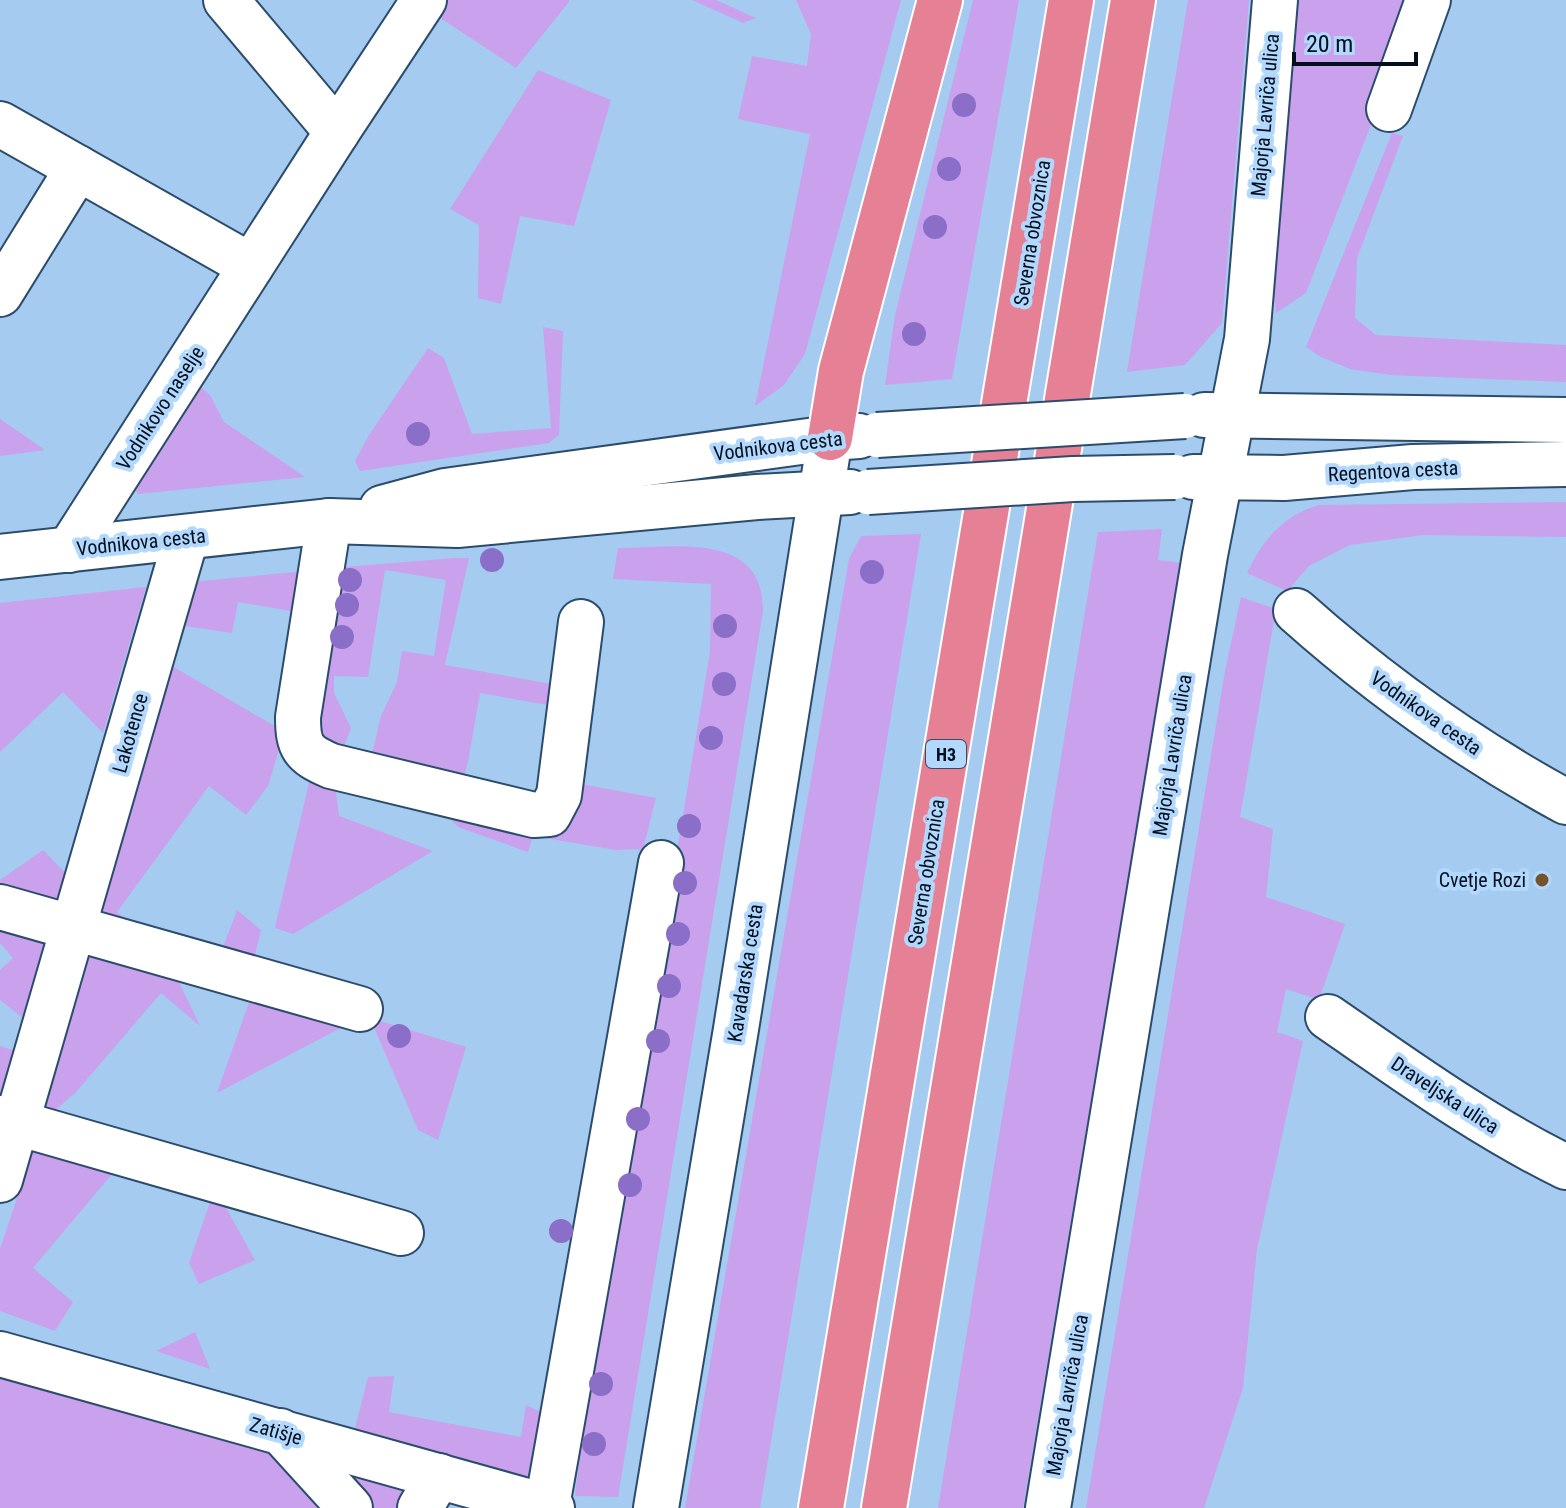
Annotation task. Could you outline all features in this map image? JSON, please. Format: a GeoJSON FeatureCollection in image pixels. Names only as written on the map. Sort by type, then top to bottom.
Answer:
{"type":"FeatureCollection","features":[{"type":"Feature","properties":{"kind":"highway"},"geometry":{"type":"LineString","coordinates":[[830,438],[841,371],[940,0]]}},
{"type":"Feature","properties":{"kind":"highway","name":"Severna obvoznica"},"geometry":{"type":"LineString","coordinates":[[821,1508],[1071,0]]}},
{"type":"Feature","properties":{"kind":"highway"},"geometry":{"type":"LineString","coordinates":[[884,1508],[1133,0]]}},
{"type":"Feature","properties":{"kind":"highway"},"geometry":{"type":"LineString","coordinates":[[895,1439],[905,1508]]}},
{"type":"Feature","properties":{"kind":"street"},"geometry":{"type":"LineString","coordinates":[[226,0],[337,132]]}},
{"type":"Feature","properties":{"kind":"street","name":"Vodnikovo naselje"},"geometry":{"type":"LineString","coordinates":[[69,550],[424,0]]}},
{"type":"Feature","properties":{"kind":"street","name":"Majorja Lavriča ulica"},"geometry":{"type":"LineString","coordinates":[[1048,1508],[1205,555],[1247,339],[1275,0]]}},
{"type":"Feature","properties":{"kind":"street"},"geometry":{"type":"LineString","coordinates":[[1389,109],[1428,0]]}},
{"type":"Feature","properties":{"kind":"street"},"geometry":{"type":"LineString","coordinates":[[0,124],[251,266]]}},
{"type":"Feature","properties":{"kind":"street"},"geometry":{"type":"LineString","coordinates":[[0,294],[78,168]]}},
{"type":"Feature","properties":{"kind":"street"},"geometry":{"type":"LineString","coordinates":[[1232,415],[1566,420]]}},
{"type":"Feature","properties":{"kind":"street","name":"Vodnikova cesta"},"geometry":{"type":"LineString","coordinates":[[0,557],[329,521],[445,491],[830,438],[1232,415]]}},
{"type":"Feature","properties":{"kind":"street","name":"Kavadarska cesta"},"geometry":{"type":"LineString","coordinates":[[656,1508],[830,438]]}},
{"type":"Feature","properties":{"kind":"street","name":"Regentova cesta"},"geometry":{"type":"LineString","coordinates":[[1221,478],[1284,478],[1413,467],[1566,464]]}},
{"type":"Feature","properties":{"kind":"street","name":"Vodnikova cesta"},"geometry":{"type":"LineString","coordinates":[[329,521],[457,525],[823,492],[1073,479],[1221,478]]}},
{"type":"Feature","properties":{"kind":"street"},"geometry":{"type":"LineString","coordinates":[[329,521],[298,733],[305,752],[331,766],[534,815],[549,814],[559,795],[581,622]]}},
{"type":"Feature","properties":{"kind":"street","name":"Lakotence"},"geometry":{"type":"LineString","coordinates":[[0,1180],[8,1120],[73,927],[186,538]]}},
{"type":"Feature","properties":{"kind":"street","name":"Vodnikova cesta"},"geometry":{"type":"LineString","coordinates":[[1296,611],[1350,659],[1426,715],[1522,778],[1566,802]]}},
{"type":"Feature","properties":{"kind":"street"},"geometry":{"type":"LineString","coordinates":[[549,1507],[661,863]]}},
{"type":"Feature","properties":{"kind":"street"},"geometry":{"type":"LineString","coordinates":[[0,907],[360,1009]]}},
{"type":"Feature","properties":{"kind":"street","name":"Draveljska ulica"},"geometry":{"type":"LineString","coordinates":[[1328,1017],[1418,1079],[1535,1152],[1566,1167]]}},
{"type":"Feature","properties":{"kind":"street"},"geometry":{"type":"LineString","coordinates":[[8,1120],[401,1233]]}},
{"type":"Feature","properties":{"kind":"street","name":"Zatišje"},"geometry":{"type":"LineString","coordinates":[[0,1354],[280,1431],[430,1492],[549,1507]]}},
{"type":"Feature","properties":{"kind":"street"},"geometry":{"type":"LineString","coordinates":[[280,1431],[350,1508]]}},
{"type":"Feature","properties":{"kind":"shaded area"},"geometry":{"type":"Polygon","coordinates":[[[434,0],[569,2],[516,68],[439,17],[434,0]]]}},
{"type":"Feature","properties":{"kind":"shaded area"},"geometry":{"type":"Polygon","coordinates":[[[692,0],[716,0],[756,18],[743,23],[692,0]]]}},
{"type":"Feature","properties":{"kind":"shaded area"},"geometry":{"type":"Polygon","coordinates":[[[796,0],[901,0],[805,354],[784,385],[755,406],[810,134],[738,119],[752,56],[807,66],[811,34],[796,0]]]}},
{"type":"Feature","properties":{"kind":"shaded area"},"geometry":{"type":"Polygon","coordinates":[[[973,0],[1019,0],[952,379],[885,385],[895,315],[973,0]]]}},
{"type":"Feature","properties":{"kind":"shaded area"},"geometry":{"type":"Polygon","coordinates":[[[1188,0],[1249,0],[1222,323],[1185,365],[1127,372],[1188,0]]]}},
{"type":"Feature","properties":{"kind":"shaded area"},"geometry":{"type":"Polygon","coordinates":[[[1297,0],[1403,0],[1380,101],[1306,293],[1276,313],[1273,285],[1297,0]]]}},
{"type":"Feature","properties":{"kind":"shaded area"},"geometry":{"type":"Polygon","coordinates":[[[538,70],[611,100],[574,226],[520,216],[501,304],[478,298],[479,225],[450,209],[538,70]]]}},
{"type":"Feature","properties":{"kind":"shaded area"},"geometry":{"type":"Polygon","coordinates":[[[1392,133],[1403,136],[1357,258],[1355,318],[1376,335],[1566,345],[1566,382],[1390,375],[1350,369],[1306,347],[1392,133]]]}},
{"type":"Feature","properties":{"kind":"shaded area"},"geometry":{"type":"Polygon","coordinates":[[[543,327],[563,331],[559,435],[549,443],[360,471],[355,461],[369,435],[428,348],[444,358],[472,434],[551,428],[543,327]]]}},
{"type":"Feature","properties":{"kind":"shaded area"},"geometry":{"type":"Polygon","coordinates":[[[188,377],[210,395],[224,422],[305,477],[138,494],[133,486],[188,377]]]}},
{"type":"Feature","properties":{"kind":"shaded area"},"geometry":{"type":"Polygon","coordinates":[[[0,419],[45,450],[0,456],[0,419]]]}},
{"type":"Feature","properties":{"kind":"shaded area"},"geometry":{"type":"Polygon","coordinates":[[[1566,502],[1566,537],[1423,535],[1350,545],[1309,566],[1287,591],[1247,573],[1275,531],[1294,516],[1319,505],[1566,502]]]}},
{"type":"Feature","properties":{"kind":"shaded area"},"geometry":{"type":"Polygon","coordinates":[[[1162,529],[1158,560],[1181,563],[1023,1508],[938,1508],[1098,532],[1162,529]]]}},
{"type":"Feature","properties":{"kind":"shaded area"},"geometry":{"type":"Polygon","coordinates":[[[921,534],[760,1508],[685,1508],[849,559],[861,536],[921,534]]]}},
{"type":"Feature","properties":{"kind":"shaded area"},"geometry":{"type":"Polygon","coordinates":[[[688,547],[732,555],[748,567],[759,585],[763,611],[618,1497],[575,1496],[588,1388],[710,652],[711,584],[613,579],[618,548],[688,547]]]}},
{"type":"Feature","properties":{"kind":"shaded area"},"geometry":{"type":"Polygon","coordinates":[[[469,558],[445,665],[563,686],[559,707],[480,693],[463,779],[370,762],[381,716],[397,682],[402,651],[434,656],[446,580],[385,570],[368,677],[334,676],[334,693],[351,728],[341,754],[322,746],[316,672],[332,568],[469,558]]]}},
{"type":"Feature","properties":{"kind":"shaded area"},"geometry":{"type":"Polygon","coordinates":[[[315,570],[295,697],[268,786],[246,815],[209,786],[117,912],[163,949],[91,917],[167,663],[283,731],[303,613],[238,602],[232,633],[178,625],[192,582],[315,570]]]}},
{"type":"Feature","properties":{"kind":"shaded area"},"geometry":{"type":"Polygon","coordinates":[[[146,587],[103,733],[63,692],[0,752],[0,603],[146,587]]]}},
{"type":"Feature","properties":{"kind":"shaded area"},"geometry":{"type":"Polygon","coordinates":[[[1241,597],[1276,609],[1240,817],[1273,829],[1266,897],[1345,924],[1319,1000],[1286,989],[1277,1032],[1303,1041],[1257,1249],[1243,1388],[1204,1508],[1086,1508],[1225,671],[1241,597]]]}},
{"type":"Feature","properties":{"kind":"shaded area"},"geometry":{"type":"Polygon","coordinates":[[[311,774],[335,783],[339,816],[433,851],[293,934],[275,928],[311,774]]]}},
{"type":"Feature","properties":{"kind":"shaded area"},"geometry":{"type":"Polygon","coordinates":[[[576,783],[656,798],[643,849],[616,850],[533,836],[528,852],[458,827],[448,817],[576,783]]]}},
{"type":"Feature","properties":{"kind":"shaded area"},"geometry":{"type":"Polygon","coordinates":[[[43,850],[74,882],[59,914],[0,897],[0,880],[43,850]]]}},
{"type":"Feature","properties":{"kind":"shaded area"},"geometry":{"type":"Polygon","coordinates":[[[237,910],[261,930],[251,971],[219,958],[237,910]]]}},
{"type":"Feature","properties":{"kind":"shaded area"},"geometry":{"type":"Polygon","coordinates":[[[0,914],[58,932],[24,1019],[0,1000],[0,970],[13,958],[0,943],[0,914]]]}},
{"type":"Feature","properties":{"kind":"shaded area"},"geometry":{"type":"Polygon","coordinates":[[[90,945],[170,963],[200,1026],[161,993],[76,1092],[47,1117],[36,1103],[90,945]]]}},
{"type":"Feature","properties":{"kind":"shaded area"},"geometry":{"type":"Polygon","coordinates":[[[253,991],[352,1022],[217,1093],[253,991]]]}},
{"type":"Feature","properties":{"kind":"shaded area"},"geometry":{"type":"Polygon","coordinates":[[[370,1018],[466,1047],[438,1140],[418,1130],[370,1018]]]}},
{"type":"Feature","properties":{"kind":"shaded area"},"geometry":{"type":"Polygon","coordinates":[[[0,1046],[24,1054],[0,1121],[0,1046]]]}},
{"type":"Feature","properties":{"kind":"shaded area"},"geometry":{"type":"Polygon","coordinates":[[[36,1141],[117,1168],[33,1268],[73,1302],[55,1331],[0,1311],[0,1249],[36,1141]]]}},
{"type":"Feature","properties":{"kind":"shaded area"},"geometry":{"type":"Polygon","coordinates":[[[215,1188],[255,1260],[199,1284],[189,1263],[215,1188]]]}},
{"type":"Feature","properties":{"kind":"shaded area"},"geometry":{"type":"Polygon","coordinates":[[[195,1332],[210,1369],[156,1351],[195,1332]]]}},
{"type":"Feature","properties":{"kind":"shaded area"},"geometry":{"type":"Polygon","coordinates":[[[0,1376],[269,1451],[327,1508],[0,1508],[0,1376]]]}},
{"type":"Feature","properties":{"kind":"shaded area"},"geometry":{"type":"Polygon","coordinates":[[[394,1376],[389,1412],[521,1437],[526,1405],[545,1414],[539,1469],[524,1481],[353,1436],[368,1377],[394,1376]]]}},
{"type":"Feature","properties":{"kind":"shaded area"},"geometry":{"type":"Polygon","coordinates":[[[328,1463],[417,1488],[406,1508],[372,1508],[328,1463]]]}},
{"type":"Feature","properties":{"kind":"place","name":"Cvetje Rozi"},"geometry":{"type":"Point","coordinates":[1542,880]}}]}
